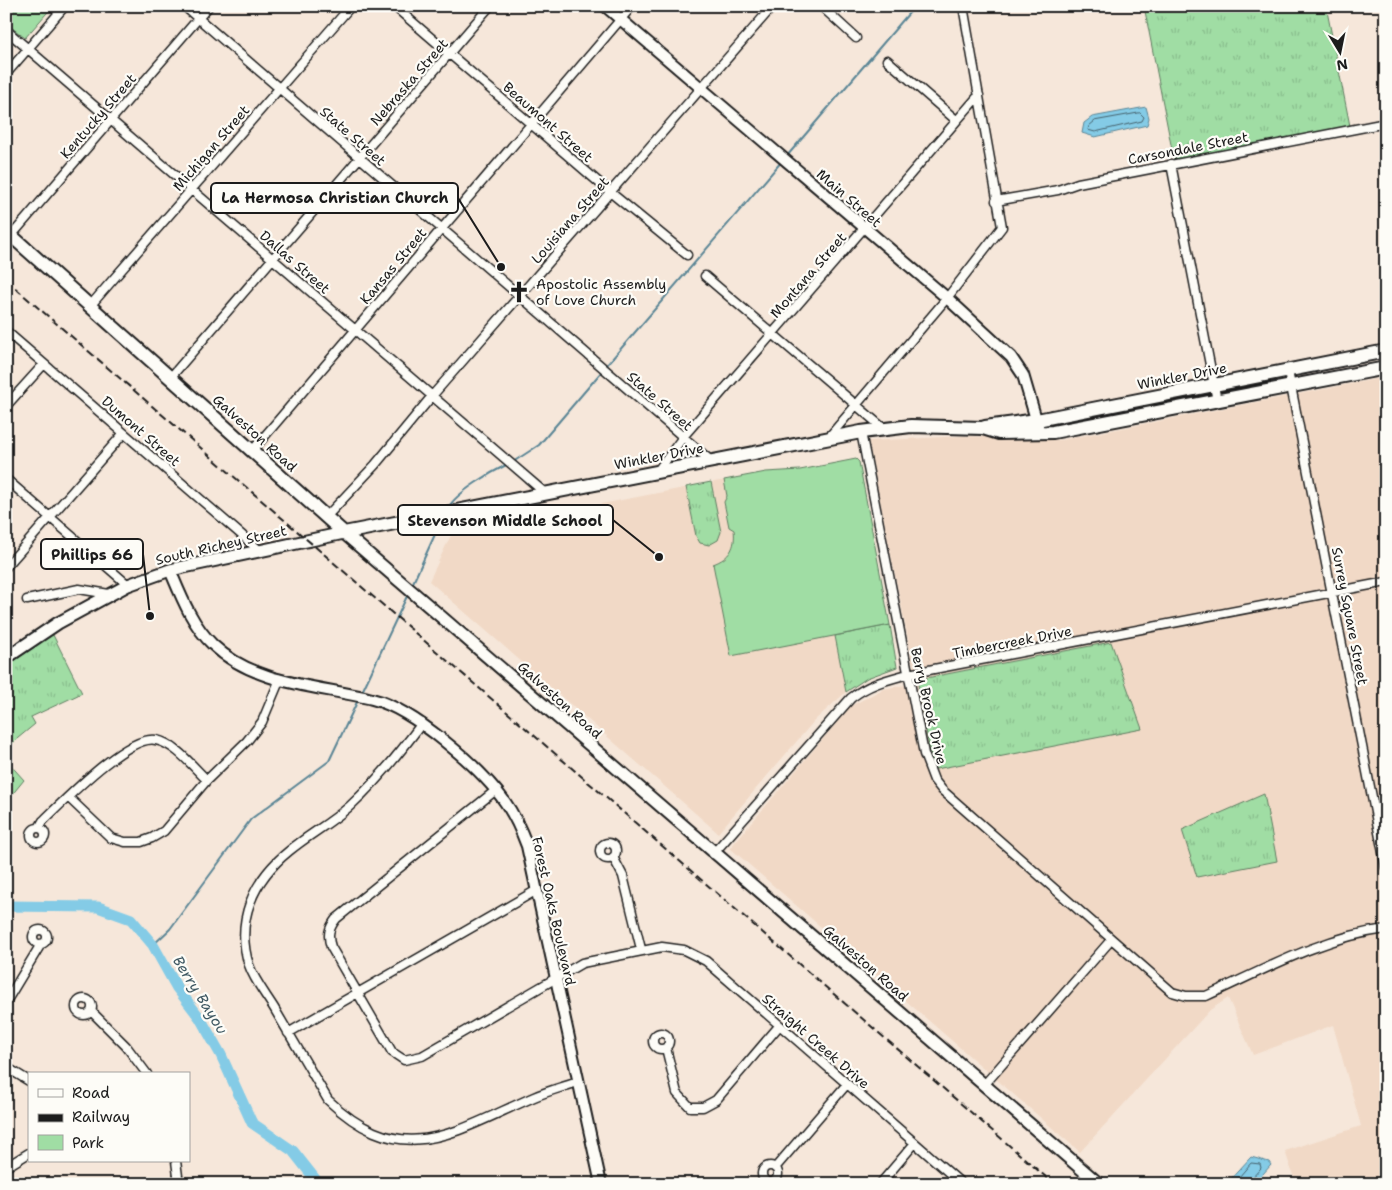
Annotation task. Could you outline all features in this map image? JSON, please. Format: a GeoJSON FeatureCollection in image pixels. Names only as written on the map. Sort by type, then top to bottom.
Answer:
{"type":"FeatureCollection","features":[{"type":"Feature","properties":{"kind":"main road","name":"Galveston Road"},"geometry":{"type":"LineString","coordinates":[[8,237],[90,306],[344,533],[713,854],[985,1084],[1099,1184]]}},
{"type":"Feature","properties":{"kind":"main road","name":"Winkler Drive"},"geometry":{"type":"LineString","coordinates":[[344,533],[828,437],[883,428],[912,426],[983,428],[1037,420],[1386,351]]}},
{"type":"Feature","properties":{"kind":"main road"},"geometry":{"type":"LineString","coordinates":[[1365,355],[1369,372]]}},
{"type":"Feature","properties":{"kind":"main road","name":"Winkler Drive"},"geometry":{"type":"LineString","coordinates":[[983,428],[999,433],[1039,433],[1069,430],[1386,368]]}},
{"type":"Feature","properties":{"kind":"main road","name":"South Richey Street"},"geometry":{"type":"LineString","coordinates":[[6,658],[50,628],[128,585],[170,570],[344,533]]}},
{"type":"Feature","properties":{"kind":"street"},"geometry":{"type":"LineString","coordinates":[[6,74],[65,6]]}},
{"type":"Feature","properties":{"kind":"street","name":"State Street"},"geometry":{"type":"LineString","coordinates":[[184,6],[711,461]]}},
{"type":"Feature","properties":{"kind":"street","name":"Kentucky Street"},"geometry":{"type":"LineString","coordinates":[[8,237],[209,6]]}},
{"type":"Feature","properties":{"kind":"street","name":"Michigan Street"},"geometry":{"type":"LineString","coordinates":[[90,306],[351,6]]}},
{"type":"Feature","properties":{"kind":"street","name":"Beaumont Street"},"geometry":{"type":"LineString","coordinates":[[394,6],[610,192],[687,255]]}},
{"type":"Feature","properties":{"kind":"street","name":"Nebraska Street"},"geometry":{"type":"LineString","coordinates":[[170,378],[490,6]]}},
{"type":"Feature","properties":{"kind":"street","name":"Main Street"},"geometry":{"type":"LineString","coordinates":[[605,6],[947,298],[1011,358],[1023,376],[1037,420],[1039,433]]}},
{"type":"Feature","properties":{"kind":"street","name":"Kansas Street"},"geometry":{"type":"LineString","coordinates":[[252,451],[632,6]]}},
{"type":"Feature","properties":{"kind":"street","name":"Louisiana Street"},"geometry":{"type":"LineString","coordinates":[[326,517],[376,465],[432,396],[773,6]]}},
{"type":"Feature","properties":{"kind":"street"},"geometry":{"type":"LineString","coordinates":[[821,6],[856,38]]}},
{"type":"Feature","properties":{"kind":"street"},"geometry":{"type":"LineString","coordinates":[[828,437],[947,298],[1002,227],[963,6]]}},
{"type":"Feature","properties":{"kind":"street","name":"Dallas Street"},"geometry":{"type":"LineString","coordinates":[[6,30],[545,493]]}},
{"type":"Feature","properties":{"kind":"street"},"geometry":{"type":"LineString","coordinates":[[887,60],[956,120]]}},
{"type":"Feature","properties":{"kind":"street","name":"Montana Street"},"geometry":{"type":"LineString","coordinates":[[657,472],[683,437],[978,95]]}},
{"type":"Feature","properties":{"kind":"street","name":"Carsondale Street"},"geometry":{"type":"LineString","coordinates":[[996,201],[1172,164],[1386,123]]}},
{"type":"Feature","properties":{"kind":"street"},"geometry":{"type":"LineString","coordinates":[[1172,164],[1217,401]]}},
{"type":"Feature","properties":{"kind":"street"},"geometry":{"type":"LineString","coordinates":[[705,276],[883,428]]}},
{"type":"Feature","properties":{"kind":"street","name":"Dumont Street"},"geometry":{"type":"LineString","coordinates":[[6,331],[259,550]]}},
{"type":"Feature","properties":{"kind":"street"},"geometry":{"type":"LineString","coordinates":[[6,406],[44,364]]}},
{"type":"Feature","properties":{"kind":"street","name":"Surrey Square Street"},"geometry":{"type":"LineString","coordinates":[[1288,371],[1386,868]]}},
{"type":"Feature","properties":{"kind":"street","name":"Berry Brook Drive"},"geometry":{"type":"LineString","coordinates":[[861,432],[924,754],[934,780],[942,790],[1172,992],[1186,996],[1206,996],[1324,944],[1348,936],[1386,929]]}},
{"type":"Feature","properties":{"kind":"street"},"geometry":{"type":"LineString","coordinates":[[6,567],[124,433]]}},
{"type":"Feature","properties":{"kind":"street"},"geometry":{"type":"LineString","coordinates":[[6,479],[128,585]]}},
{"type":"Feature","properties":{"kind":"street","name":"Forest Oaks Boulevard"},"geometry":{"type":"LineString","coordinates":[[170,570],[186,608],[213,645],[233,659],[254,671],[280,679],[374,699],[393,706],[422,723],[496,790],[520,829],[537,890],[600,1180]]}},
{"type":"Feature","properties":{"kind":"street","name":"Timbercreek Drive"},"geometry":{"type":"LineString","coordinates":[[713,854],[851,698],[865,687],[908,674],[1386,582]]}},
{"type":"Feature","properties":{"kind":"street"},"geometry":{"type":"LineString","coordinates":[[27,600],[79,589],[109,594]]}},
{"type":"Feature","properties":{"kind":"street"},"geometry":{"type":"LineString","coordinates":[[68,797],[111,838],[125,842],[141,842],[164,831],[207,780],[247,742],[262,722],[280,679]]}},
{"type":"Feature","properties":{"kind":"street"},"geometry":{"type":"LineString","coordinates":[[422,723],[397,757],[355,801],[278,862],[249,903],[243,930],[250,968],[328,1100],[344,1115],[368,1130],[391,1139],[416,1141],[450,1134],[536,1095],[578,1082]]}},
{"type":"Feature","properties":{"kind":"street"},"geometry":{"type":"LineString","coordinates":[[39,828],[43,821],[68,797],[115,757],[135,743],[149,739],[156,740],[173,748],[207,780]]}},
{"type":"Feature","properties":{"kind":"street","name":"Straight Creek Drive"},"geometry":{"type":"LineString","coordinates":[[496,790],[336,919],[330,926],[329,940],[331,947],[392,1052],[404,1060],[422,1056],[582,963],[641,949],[673,947],[696,956],[962,1184]]}},
{"type":"Feature","properties":{"kind":"street"},"geometry":{"type":"LineString","coordinates":[[613,857],[623,876],[641,949]]}},
{"type":"Feature","properties":{"kind":"street"},"geometry":{"type":"LineString","coordinates":[[288,1033],[358,995],[537,890]]}},
{"type":"Feature","properties":{"kind":"street"},"geometry":{"type":"LineString","coordinates":[[985,1084],[1112,940]]}},
{"type":"Feature","properties":{"kind":"street"},"geometry":{"type":"LineString","coordinates":[[6,1002],[41,944]]}},
{"type":"Feature","properties":{"kind":"street"},"geometry":{"type":"LineString","coordinates":[[91,1011],[126,1046],[146,1072]]}},
{"type":"Feature","properties":{"kind":"street"},"geometry":{"type":"LineString","coordinates":[[666,1048],[677,1093],[690,1107],[703,1107],[716,1100],[779,1026]]}},
{"type":"Feature","properties":{"kind":"street"},"geometry":{"type":"LineString","coordinates":[[6,1067],[28,1081]]}},
{"type":"Feature","properties":{"kind":"street"},"geometry":{"type":"LineString","coordinates":[[775,1168],[847,1084]]}},
{"type":"Feature","properties":{"kind":"street"},"geometry":{"type":"LineString","coordinates":[[880,1184],[915,1143]]}},
{"type":"Feature","properties":{"kind":"street"},"geometry":{"type":"LineString","coordinates":[[6,1168],[28,1154]]}},
{"type":"Feature","properties":{"kind":"street"},"geometry":{"type":"LineString","coordinates":[[176,1162],[179,1184]]}},
{"type":"Feature","properties":{"kind":"shaded area"},"geometry":{"type":"Polygon","coordinates":[[[1386,377],[1386,1184],[1296,1184],[1285,1151],[1361,1126],[1333,1025],[1253,1055],[1228,998],[1210,1010],[1080,1152],[730,848],[851,706],[883,689],[917,683],[868,441],[963,436],[1061,440],[1386,377]]]}},
{"type":"Feature","properties":{"kind":"shaded area"},"geometry":{"type":"Polygon","coordinates":[[[856,459],[859,462],[890,625],[835,636],[846,692],[815,720],[718,833],[429,581],[452,533],[766,472],[800,470],[856,459]]]}},
{"type":"Feature","properties":{"kind":"green space"},"geometry":{"type":"Polygon","coordinates":[[[6,6],[53,6],[25,38],[6,23],[6,6]]]}},
{"type":"Feature","properties":{"kind":"green space"},"geometry":{"type":"Polygon","coordinates":[[[1144,6],[1326,6],[1350,126],[1174,160],[1144,6]]]}},
{"type":"Feature","properties":{"kind":"green space"},"geometry":{"type":"Polygon","coordinates":[[[856,459],[859,462],[890,625],[731,656],[713,564],[728,555],[734,542],[734,530],[729,527],[724,502],[727,496],[724,480],[766,472],[800,470],[856,459]]]}},
{"type":"Feature","properties":{"kind":"green space"},"geometry":{"type":"Polygon","coordinates":[[[711,482],[721,532],[718,540],[709,545],[700,543],[696,536],[686,487],[711,482]]]}},
{"type":"Feature","properties":{"kind":"green space"},"geometry":{"type":"Polygon","coordinates":[[[890,625],[897,667],[867,678],[846,692],[835,636],[890,625]]]}},
{"type":"Feature","properties":{"kind":"green space"},"geometry":{"type":"Polygon","coordinates":[[[52,633],[82,693],[31,717],[35,724],[6,748],[6,667],[52,633]]]}},
{"type":"Feature","properties":{"kind":"green space"},"geometry":{"type":"Polygon","coordinates":[[[1111,642],[1142,729],[936,769],[930,753],[918,684],[921,679],[1111,642]]]}},
{"type":"Feature","properties":{"kind":"green space"},"geometry":{"type":"Polygon","coordinates":[[[6,760],[24,780],[6,802],[6,760]]]}},
{"type":"Feature","properties":{"kind":"green space"},"geometry":{"type":"Polygon","coordinates":[[[1264,794],[1277,861],[1197,877],[1182,830],[1264,794]]]}},
{"type":"Feature","properties":{"kind":"water"},"geometry":{"type":"Polygon","coordinates":[[[1146,107],[1149,118],[1147,125],[1095,137],[1082,133],[1084,123],[1092,117],[1146,107]]]}},
{"type":"Feature","properties":{"kind":"water"},"geometry":{"type":"Polygon","coordinates":[[[1251,1157],[1269,1162],[1271,1165],[1254,1184],[1226,1184],[1251,1157]]]}},
{"type":"Feature","properties":{"kind":"waterway"},"geometry":{"type":"LineString","coordinates":[[787,156],[915,6]]}},
{"type":"Feature","properties":{"kind":"waterway"},"geometry":{"type":"LineString","coordinates":[[606,366],[782,161]]}},
{"type":"Feature","properties":{"kind":"waterway"},"geometry":{"type":"LineString","coordinates":[[513,462],[539,445],[603,370]]}},
{"type":"Feature","properties":{"kind":"waterway"},"geometry":{"type":"LineString","coordinates":[[448,508],[467,489],[508,464]]}},
{"type":"Feature","properties":{"kind":"waterway"},"geometry":{"type":"LineString","coordinates":[[412,585],[442,519]]}},
{"type":"Feature","properties":{"kind":"waterway"},"geometry":{"type":"LineString","coordinates":[[361,694],[408,594]]}},
{"type":"Feature","properties":{"kind":"waterway"},"geometry":{"type":"LineString","coordinates":[[153,945],[170,929],[251,819],[329,761],[358,700]]}},
{"type":"Feature","properties":{"kind":"waterway","name":"Berry Bayou"},"geometry":{"type":"LineString","coordinates":[[6,906],[98,907],[131,919],[153,945],[177,988],[200,1018],[221,1055],[252,1123],[293,1151],[319,1184]]}},
{"type":"Feature","properties":{"kind":"railway"},"geometry":{"type":"LineString","coordinates":[[6,280],[1054,1184]]}},
{"type":"Feature","properties":{"kind":"place","name":"La Hermosa Christian Church"},"geometry":{"type":"Point","coordinates":[501,267]}},
{"type":"Feature","properties":{"kind":"place","name":"Apostolic Assembly of Love Church"},"geometry":{"type":"Point","coordinates":[519,292]}},
{"type":"Feature","properties":{"kind":"place","name":"Stevenson Middle School"},"geometry":{"type":"Point","coordinates":[659,557]}},
{"type":"Feature","properties":{"kind":"place","name":"Phillips 66"},"geometry":{"type":"Point","coordinates":[150,616]}}]}
